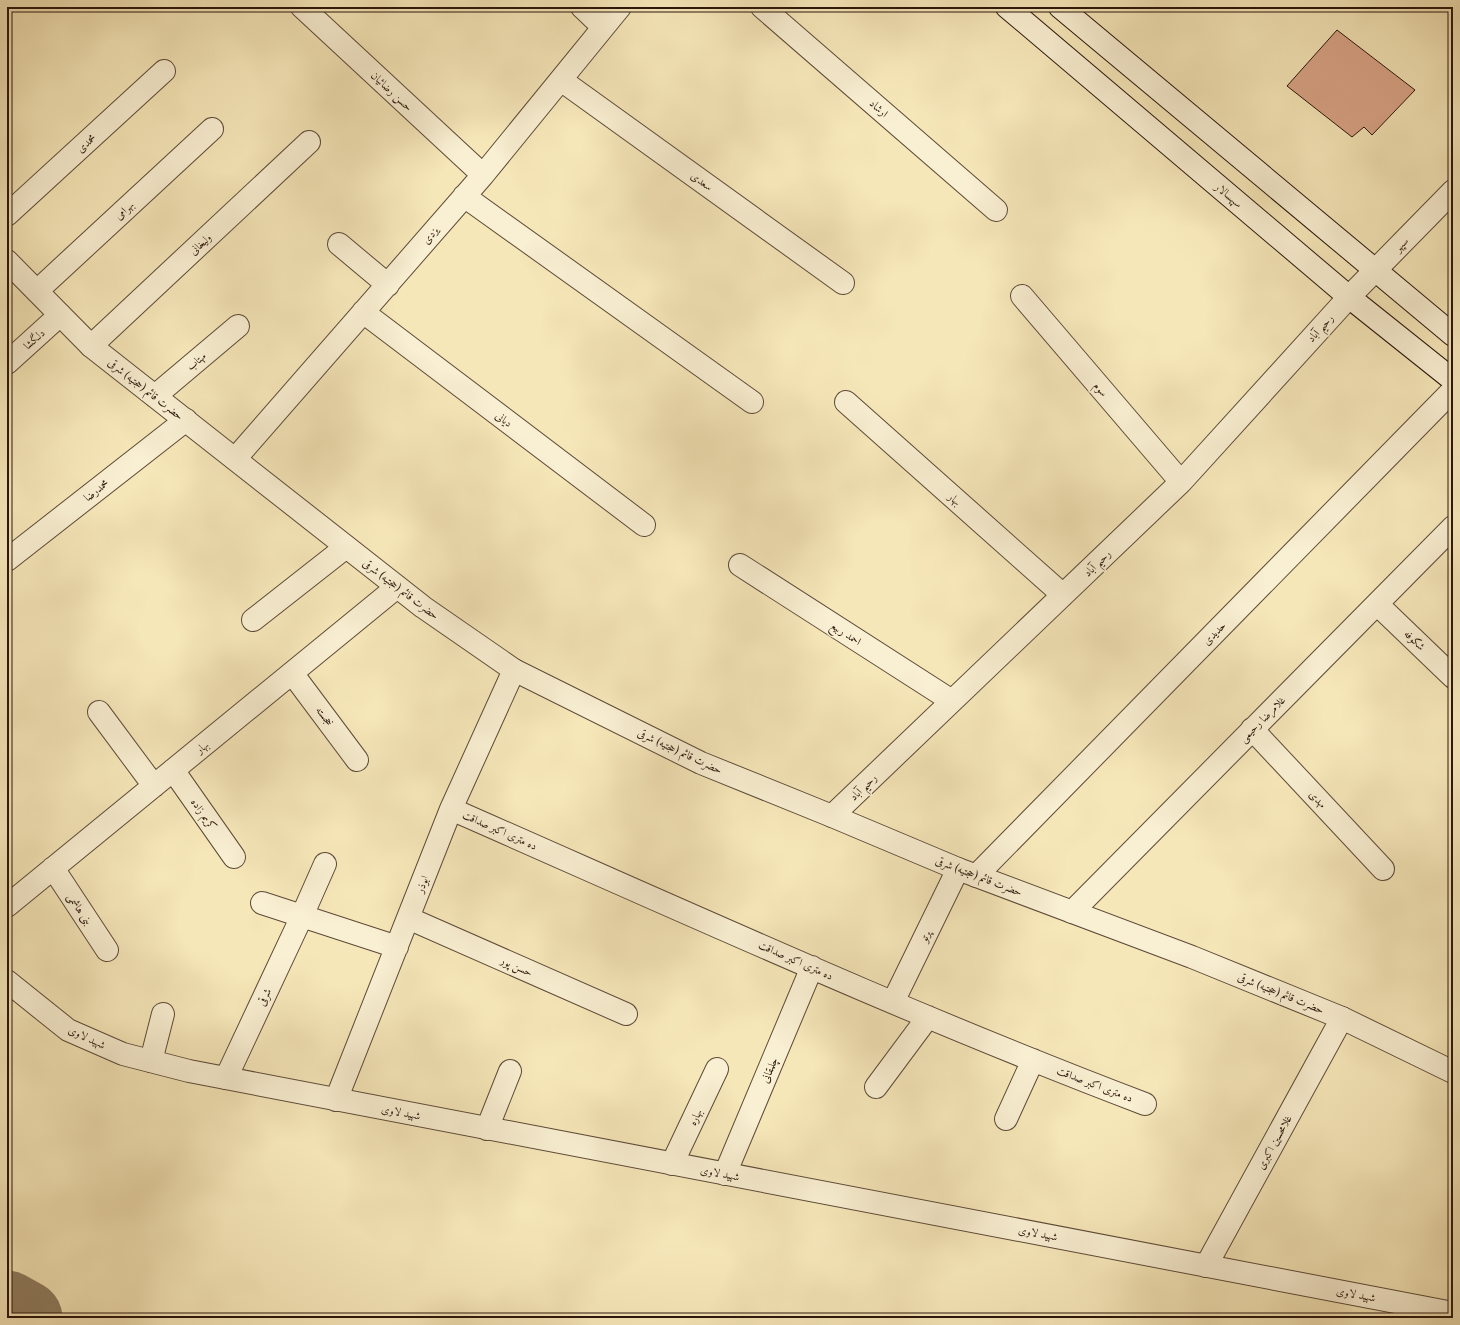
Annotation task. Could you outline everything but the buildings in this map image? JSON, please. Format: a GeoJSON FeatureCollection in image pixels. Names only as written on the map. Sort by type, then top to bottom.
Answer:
{"type":"FeatureCollection","features":[{"type":"Feature","properties":{"kind":"street","name":"حسن رضائیان"},"geometry":{"type":"LineString","coordinates":[[302,7],[483,175]]}},
{"type":"Feature","properties":{"kind":"street"},"geometry":{"type":"LineString","coordinates":[[582,7],[603,28]]}},
{"type":"Feature","properties":{"kind":"street","name":"یزدی"},"geometry":{"type":"LineString","coordinates":[[235,459],[483,175],[620,7]]}},
{"type":"Feature","properties":{"kind":"street","name":"ارشاد"},"geometry":{"type":"LineString","coordinates":[[762,7],[996,210]]}},
{"type":"Feature","properties":{"kind":"street","name":"سپهسالار"},"geometry":{"type":"LineString","coordinates":[[1007,7],[1349,297],[1453,380]]}},
{"type":"Feature","properties":{"kind":"street"},"geometry":{"type":"LineString","coordinates":[[1060,7],[1453,335]]}},
{"type":"Feature","properties":{"kind":"street","name":"محمدی"},"geometry":{"type":"LineString","coordinates":[[7,215],[164,71]]}},
{"type":"Feature","properties":{"kind":"street","name":"سعدی"},"geometry":{"type":"LineString","coordinates":[[561,80],[844,283]]}},
{"type":"Feature","properties":{"kind":"street","name":"بهرامی"},"geometry":{"type":"LineString","coordinates":[[37,291],[212,129]]}},
{"type":"Feature","properties":{"kind":"street","name":"ولیخانی"},"geometry":{"type":"LineString","coordinates":[[91,346],[309,142]]}},
{"type":"Feature","properties":{"kind":"street","name":"سپهر"},"geometry":{"type":"LineString","coordinates":[[1349,297],[1453,191]]}},
{"type":"Feature","properties":{"kind":"street"},"geometry":{"type":"LineString","coordinates":[[464,196],[752,402]]}},
{"type":"Feature","properties":{"kind":"street"},"geometry":{"type":"LineString","coordinates":[[340,244],[388,285]]}},
{"type":"Feature","properties":{"kind":"street","name":"حضرت قائم (حجتیه) شرقی"},"geometry":{"type":"LineString","coordinates":[[7,261],[91,346],[423,607],[514,670],[701,763],[967,872],[1192,957],[1342,1018],[1453,1072]]}},
{"type":"Feature","properties":{"kind":"street","name":"سوم"},"geometry":{"type":"LineString","coordinates":[[1022,296],[1181,482]]}},
{"type":"Feature","properties":{"kind":"street","name":"رحیم آباد"},"geometry":{"type":"LineString","coordinates":[[832,816],[1181,482],[1349,297]]}},
{"type":"Feature","properties":{"kind":"street","name":"دیانی"},"geometry":{"type":"LineString","coordinates":[[363,312],[644,525]]}},
{"type":"Feature","properties":{"kind":"street","name":"دلگشا"},"geometry":{"type":"LineString","coordinates":[[7,363],[60,315]]}},
{"type":"Feature","properties":{"kind":"street","name":"مهتاب"},"geometry":{"type":"LineString","coordinates":[[155,396],[238,326]]}},
{"type":"Feature","properties":{"kind":"street","name":"حدیدی"},"geometry":{"type":"LineString","coordinates":[[967,872],[1453,390]]}},
{"type":"Feature","properties":{"kind":"street","name":"بهار"},"geometry":{"type":"LineString","coordinates":[[846,402],[1063,595]]}},
{"type":"Feature","properties":{"kind":"street","name":"محمدرضا"},"geometry":{"type":"LineString","coordinates":[[7,560],[186,420]]}},
{"type":"Feature","properties":{"kind":"street","name":"غلامرضا رحیمی"},"geometry":{"type":"LineString","coordinates":[[1072,912],[1453,527]]}},
{"type":"Feature","properties":{"kind":"street"},"geometry":{"type":"LineString","coordinates":[[253,620],[346,547]]}},
{"type":"Feature","properties":{"kind":"street","name":"احمد ربیع"},"geometry":{"type":"LineString","coordinates":[[740,565],[952,702]]}},
{"type":"Feature","properties":{"kind":"street","name":"بهار"},"geometry":{"type":"LineString","coordinates":[[7,906],[398,587]]}},
{"type":"Feature","properties":{"kind":"street","name":"شکوفه"},"geometry":{"type":"LineString","coordinates":[[1376,604],[1453,677]]}},
{"type":"Feature","properties":{"kind":"street","name":"ابوذر"},"geometry":{"type":"LineString","coordinates":[[336,1100],[451,809],[514,670]]}},
{"type":"Feature","properties":{"kind":"street","name":"خجسته"},"geometry":{"type":"LineString","coordinates":[[292,673],[357,760]]}},
{"type":"Feature","properties":{"kind":"street"},"geometry":{"type":"LineString","coordinates":[[99,712],[154,786]]}},
{"type":"Feature","properties":{"kind":"street","name":"مهدی"},"geometry":{"type":"LineString","coordinates":[[1252,729],[1383,869]]}},
{"type":"Feature","properties":{"kind":"street","name":"کریم زاده"},"geometry":{"type":"LineString","coordinates":[[173,770],[234,857]]}},
{"type":"Feature","properties":{"kind":"street","name":"ده متری اکبر صداقت"},"geometry":{"type":"LineString","coordinates":[[451,809],[928,1017],[1144,1104]]}},
{"type":"Feature","properties":{"kind":"street","name":"شرقی"},"geometry":{"type":"LineString","coordinates":[[226,1078],[325,864]]}},
{"type":"Feature","properties":{"kind":"street","name":"بنی هاشمی"},"geometry":{"type":"LineString","coordinates":[[53,868],[107,950]]}},
{"type":"Feature","properties":{"kind":"street","name":"پرتو"},"geometry":{"type":"LineString","coordinates":[[893,1002],[967,872]]}},
{"type":"Feature","properties":{"kind":"street"},"geometry":{"type":"LineString","coordinates":[[262,903],[397,947]]}},
{"type":"Feature","properties":{"kind":"street","name":"حسن پور"},"geometry":{"type":"LineString","coordinates":[[408,918],[626,1014]]}},
{"type":"Feature","properties":{"kind":"street","name":"چلمقانی"},"geometry":{"type":"LineString","coordinates":[[725,1174],[812,967]]}},
{"type":"Feature","properties":{"kind":"street","name":"شهید لاوی"},"geometry":{"type":"LineString","coordinates":[[7,981],[68,1030],[123,1054],[189,1071],[1206,1266],[1452,1311]]}},
{"type":"Feature","properties":{"kind":"street"},"geometry":{"type":"LineString","coordinates":[[151,1061],[163,1014]]}},
{"type":"Feature","properties":{"kind":"street"},"geometry":{"type":"LineString","coordinates":[[876,1087],[928,1017]]}},
{"type":"Feature","properties":{"kind":"street","name":"غلامحسین اکبری"},"geometry":{"type":"LineString","coordinates":[[1206,1266],[1342,1018]]}},
{"type":"Feature","properties":{"kind":"street"},"geometry":{"type":"LineString","coordinates":[[1006,1119],[1033,1060]]}},
{"type":"Feature","properties":{"kind":"street","name":"بهاره"},"geometry":{"type":"LineString","coordinates":[[672,1164],[717,1069]]}},
{"type":"Feature","properties":{"kind":"street"},"geometry":{"type":"LineString","coordinates":[[487,1129],[510,1070]]}},
{"type":"Feature","properties":{"kind":"taxiway"},"geometry":{"type":"LineString","coordinates":[[7,1308],[25,1318]]}}]}
